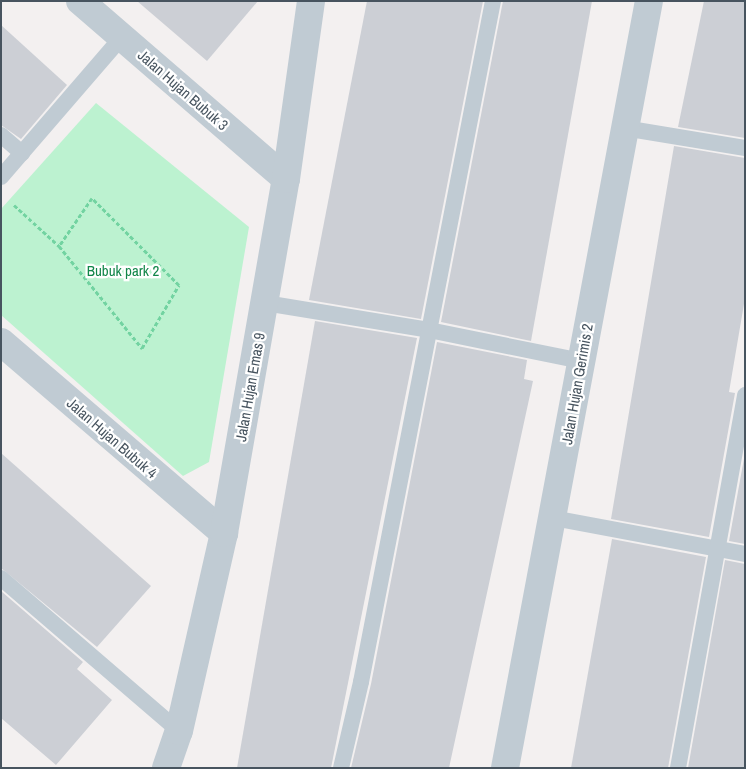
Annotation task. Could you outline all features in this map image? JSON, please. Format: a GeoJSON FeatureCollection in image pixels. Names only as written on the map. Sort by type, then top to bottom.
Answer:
{"type":"FeatureCollection","features":[{"type":"Feature","properties":{"kind":"street","name":"Jalan Hujan Bubuk 3"},"geometry":{"type":"LineString","coordinates":[[80,1],[286,180]]}},
{"type":"Feature","properties":{"kind":"street","name":"Jalan Hujan Emas 9"},"geometry":{"type":"LineString","coordinates":[[166,768],[179,730],[224,533],[286,180],[311,1]]}},
{"type":"Feature","properties":{"kind":"street","name":"Jalan Hujan Gerimis 2"},"geometry":{"type":"LineString","coordinates":[[505,768],[649,1]]}},
{"type":"Feature","properties":{"kind":"street","name":"Jalan Hujan Bubuk 4"},"geometry":{"type":"LineString","coordinates":[[1,342],[224,533]]}},
{"type":"Feature","properties":{"kind":"lane"},"geometry":{"type":"LineString","coordinates":[[341,768],[361,682],[492,1]]}},
{"type":"Feature","properties":{"kind":"lane"},"geometry":{"type":"LineString","coordinates":[[1,177],[122,37]]}},
{"type":"Feature","properties":{"kind":"lane"},"geometry":{"type":"LineString","coordinates":[[624,128],[745,148]]}},
{"type":"Feature","properties":{"kind":"lane"},"geometry":{"type":"LineString","coordinates":[[1,135],[22,153]]}},
{"type":"Feature","properties":{"kind":"lane"},"geometry":{"type":"LineString","coordinates":[[265,303],[430,330],[581,361]]}},
{"type":"Feature","properties":{"kind":"lane"},"geometry":{"type":"LineString","coordinates":[[678,768],[745,395]]}},
{"type":"Feature","properties":{"kind":"lane"},"geometry":{"type":"LineString","coordinates":[[552,518],[745,554]]}},
{"type":"Feature","properties":{"kind":"lane"},"geometry":{"type":"LineString","coordinates":[[1,578],[179,730]]}},
{"type":"Feature","properties":{"kind":"path"},"geometry":{"type":"LineString","coordinates":[[14,205],[59,246],[142,348],[179,285],[92,198],[59,246]]}},
{"type":"Feature","properties":{"kind":"green space","name":"Bubuk park 2"},"geometry":{"type":"Polygon","coordinates":[[[96,103],[249,227],[209,462],[183,476],[1,315],[1,209],[96,103]]]}},
{"type":"Feature","properties":{"kind":"building"},"geometry":{"type":"Polygon","coordinates":[[[137,1],[258,1],[207,61],[137,1]]]}},
{"type":"Feature","properties":{"kind":"building"},"geometry":{"type":"Polygon","coordinates":[[[367,1],[483,1],[421,319],[309,300],[367,1]]]}},
{"type":"Feature","properties":{"kind":"building"},"geometry":{"type":"Polygon","coordinates":[[[503,1],[592,1],[531,341],[441,322],[503,1]]]}},
{"type":"Feature","properties":{"kind":"building"},"geometry":{"type":"Polygon","coordinates":[[[704,1],[745,1],[745,138],[678,127],[704,1]]]}},
{"type":"Feature","properties":{"kind":"building"},"geometry":{"type":"Polygon","coordinates":[[[1,25],[67,85],[21,139],[1,125],[1,25]]]}},
{"type":"Feature","properties":{"kind":"building"},"geometry":{"type":"Polygon","coordinates":[[[674,146],[745,158],[745,298],[729,392],[735,393],[709,537],[611,519],[674,146]]]}},
{"type":"Feature","properties":{"kind":"building"},"geometry":{"type":"Polygon","coordinates":[[[315,321],[417,338],[331,768],[237,768],[315,321]]]}},
{"type":"Feature","properties":{"kind":"building"},"geometry":{"type":"Polygon","coordinates":[[[437,342],[527,360],[524,379],[533,381],[449,768],[351,768],[371,684],[437,342]]]}},
{"type":"Feature","properties":{"kind":"building"},"geometry":{"type":"Polygon","coordinates":[[[1,453],[151,586],[97,647],[1,568],[1,453]]]}},
{"type":"Feature","properties":{"kind":"building"},"geometry":{"type":"Polygon","coordinates":[[[745,453],[745,544],[729,541],[745,453]]]}},
{"type":"Feature","properties":{"kind":"building"},"geometry":{"type":"Polygon","coordinates":[[[612,539],[706,557],[668,768],[571,768],[612,539]]]}},
{"type":"Feature","properties":{"kind":"building"},"geometry":{"type":"Polygon","coordinates":[[[725,560],[745,564],[745,768],[688,768],[725,560]]]}},
{"type":"Feature","properties":{"kind":"building"},"geometry":{"type":"Polygon","coordinates":[[[1,591],[83,662],[77,669],[112,700],[56,765],[1,718],[1,591]]]}}]}
